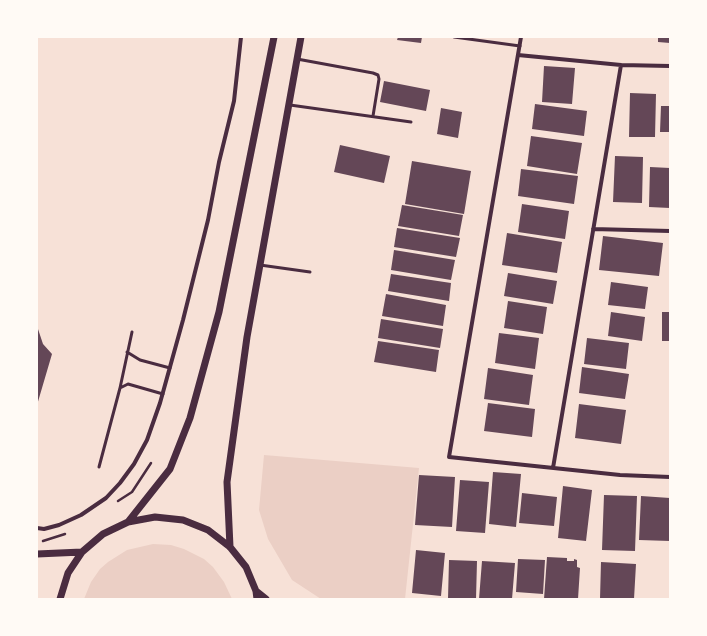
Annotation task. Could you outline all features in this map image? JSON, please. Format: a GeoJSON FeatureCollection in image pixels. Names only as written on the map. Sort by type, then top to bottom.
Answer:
{"type":"FeatureCollection","features":[{"type":"Feature","properties":{"kind":"street"},"geometry":{"type":"LineString","coordinates":[[37,528],[44,529],[59,525],[81,515],[106,498],[120,483],[134,464],[144,446],[163,394],[208,220],[219,162],[234,101],[241,37]]}},
{"type":"Feature","properties":{"kind":"street"},"geometry":{"type":"LineString","coordinates":[[128,522],[170,470],[190,418],[220,312],[274,37]]}},
{"type":"Feature","properties":{"kind":"street"},"geometry":{"type":"LineString","coordinates":[[230,547],[227,482],[247,337],[301,37]]}},
{"type":"Feature","properties":{"kind":"street"},"geometry":{"type":"LineString","coordinates":[[521,37],[449,457],[620,476],[670,477]]}},
{"type":"Feature","properties":{"kind":"street"},"geometry":{"type":"LineString","coordinates":[[518,55],[621,65],[670,66]]}},
{"type":"Feature","properties":{"kind":"street"},"geometry":{"type":"LineString","coordinates":[[553,468],[621,65]]}},
{"type":"Feature","properties":{"kind":"street"},"geometry":{"type":"LineString","coordinates":[[593,229],[670,231]]}},
{"type":"Feature","properties":{"kind":"street"},"geometry":{"type":"LineString","coordinates":[[60,599],[68,573],[82,552],[103,534],[128,522],[155,517],[183,520],[208,530],[230,547],[246,568],[256,591],[257,599]]}},
{"type":"Feature","properties":{"kind":"street"},"geometry":{"type":"LineString","coordinates":[[37,554],[82,552]]}},
{"type":"Feature","properties":{"kind":"street"},"geometry":{"type":"LineString","coordinates":[[256,591],[266,599]]}},
{"type":"Feature","properties":{"kind":"lane"},"geometry":{"type":"LineString","coordinates":[[454,37],[520,46]]}},
{"type":"Feature","properties":{"kind":"lane"},"geometry":{"type":"LineString","coordinates":[[297,59],[378,75],[379,79],[373,116]]}},
{"type":"Feature","properties":{"kind":"lane"},"geometry":{"type":"LineString","coordinates":[[289,105],[411,122]]}},
{"type":"Feature","properties":{"kind":"lane"},"geometry":{"type":"LineString","coordinates":[[260,265],[310,272]]}},
{"type":"Feature","properties":{"kind":"lane"},"geometry":{"type":"LineString","coordinates":[[99,467],[120,388],[132,332]]}},
{"type":"Feature","properties":{"kind":"lane"},"geometry":{"type":"LineString","coordinates":[[127,352],[140,360],[170,368]]}},
{"type":"Feature","properties":{"kind":"lane"},"geometry":{"type":"LineString","coordinates":[[120,388],[128,384],[163,394]]}},
{"type":"Feature","properties":{"kind":"shaded area"},"geometry":{"type":"Polygon","coordinates":[[[264,455],[419,468],[405,599],[321,599],[292,580],[268,539],[259,510],[264,455]]]}},
{"type":"Feature","properties":{"kind":"shaded area"},"geometry":{"type":"Polygon","coordinates":[[[153,544],[171,545],[184,549],[204,559],[213,567],[224,582],[232,599],[84,599],[91,582],[100,569],[108,562],[127,550],[153,544]]]}},
{"type":"Feature","properties":{"kind":"building"},"geometry":{"type":"Polygon","coordinates":[[[398,37],[422,37],[421,43],[397,40],[398,37]]]}},
{"type":"Feature","properties":{"kind":"building"},"geometry":{"type":"Polygon","coordinates":[[[658,37],[670,37],[670,43],[658,42],[658,37]]]}},
{"type":"Feature","properties":{"kind":"building"},"geometry":{"type":"Polygon","coordinates":[[[544,66],[575,68],[572,104],[542,102],[544,66]]]}},
{"type":"Feature","properties":{"kind":"building"},"geometry":{"type":"Polygon","coordinates":[[[384,81],[430,90],[426,111],[380,102],[384,81]]]}},
{"type":"Feature","properties":{"kind":"building"},"geometry":{"type":"Polygon","coordinates":[[[630,93],[656,94],[655,137],[629,137],[630,93]]]}},
{"type":"Feature","properties":{"kind":"building"},"geometry":{"type":"Polygon","coordinates":[[[535,104],[587,111],[584,136],[532,129],[535,104]]]}},
{"type":"Feature","properties":{"kind":"building"},"geometry":{"type":"Polygon","coordinates":[[[661,106],[670,106],[670,132],[660,132],[661,106]]]}},
{"type":"Feature","properties":{"kind":"building"},"geometry":{"type":"Polygon","coordinates":[[[441,108],[462,112],[458,138],[437,134],[441,108]]]}},
{"type":"Feature","properties":{"kind":"building"},"geometry":{"type":"Polygon","coordinates":[[[531,136],[582,143],[577,174],[527,166],[531,136]]]}},
{"type":"Feature","properties":{"kind":"building"},"geometry":{"type":"Polygon","coordinates":[[[340,145],[390,156],[384,183],[334,172],[340,145]]]}},
{"type":"Feature","properties":{"kind":"building"},"geometry":{"type":"Polygon","coordinates":[[[615,156],[643,157],[642,203],[613,202],[615,156]]]}},
{"type":"Feature","properties":{"kind":"building"},"geometry":{"type":"Polygon","coordinates":[[[412,161],[471,171],[464,214],[405,204],[412,161]]]}},
{"type":"Feature","properties":{"kind":"building"},"geometry":{"type":"Polygon","coordinates":[[[650,167],[670,168],[670,208],[649,207],[650,167]]]}},
{"type":"Feature","properties":{"kind":"building"},"geometry":{"type":"Polygon","coordinates":[[[521,169],[578,176],[574,204],[518,196],[521,169]]]}},
{"type":"Feature","properties":{"kind":"building"},"geometry":{"type":"Polygon","coordinates":[[[522,204],[569,211],[565,239],[518,232],[522,204]]]}},
{"type":"Feature","properties":{"kind":"building"},"geometry":{"type":"Polygon","coordinates":[[[402,205],[463,215],[459,236],[398,226],[402,205]]]}},
{"type":"Feature","properties":{"kind":"building"},"geometry":{"type":"Polygon","coordinates":[[[397,228],[460,238],[456,257],[394,247],[397,228]]]}},
{"type":"Feature","properties":{"kind":"building"},"geometry":{"type":"Polygon","coordinates":[[[507,233],[562,242],[557,273],[502,265],[507,233]]]}},
{"type":"Feature","properties":{"kind":"building"},"geometry":{"type":"Polygon","coordinates":[[[603,236],[663,243],[659,276],[599,270],[603,236]]]}},
{"type":"Feature","properties":{"kind":"building"},"geometry":{"type":"Polygon","coordinates":[[[394,250],[455,260],[451,280],[391,270],[394,250]]]}},
{"type":"Feature","properties":{"kind":"building"},"geometry":{"type":"Polygon","coordinates":[[[508,273],[557,281],[553,304],[504,296],[508,273]]]}},
{"type":"Feature","properties":{"kind":"building"},"geometry":{"type":"Polygon","coordinates":[[[391,274],[451,283],[449,301],[388,291],[391,274]]]}},
{"type":"Feature","properties":{"kind":"building"},"geometry":{"type":"Polygon","coordinates":[[[611,282],[648,287],[645,309],[608,305],[611,282]]]}},
{"type":"Feature","properties":{"kind":"building"},"geometry":{"type":"Polygon","coordinates":[[[386,294],[446,305],[443,326],[382,316],[386,294]]]}},
{"type":"Feature","properties":{"kind":"building"},"geometry":{"type":"Polygon","coordinates":[[[508,301],[547,307],[543,334],[504,328],[508,301]]]}},
{"type":"Feature","properties":{"kind":"building"},"geometry":{"type":"Polygon","coordinates":[[[611,312],[645,317],[642,341],[608,336],[611,312]]]}},
{"type":"Feature","properties":{"kind":"building"},"geometry":{"type":"Polygon","coordinates":[[[662,312],[670,312],[670,341],[662,341],[662,312]]]}},
{"type":"Feature","properties":{"kind":"building"},"geometry":{"type":"Polygon","coordinates":[[[381,319],[443,329],[440,348],[378,338],[381,319]]]}},
{"type":"Feature","properties":{"kind":"building"},"geometry":{"type":"Polygon","coordinates":[[[37,326],[43,344],[52,354],[37,405],[37,326]]]}},
{"type":"Feature","properties":{"kind":"building"},"geometry":{"type":"Polygon","coordinates":[[[499,333],[539,338],[535,369],[495,363],[499,333]]]}},
{"type":"Feature","properties":{"kind":"building"},"geometry":{"type":"Polygon","coordinates":[[[587,338],[629,343],[626,369],[584,364],[587,338]]]}},
{"type":"Feature","properties":{"kind":"building"},"geometry":{"type":"Polygon","coordinates":[[[378,341],[439,350],[436,372],[374,362],[378,341]]]}},
{"type":"Feature","properties":{"kind":"building"},"geometry":{"type":"Polygon","coordinates":[[[582,367],[629,374],[625,399],[579,393],[582,367]]]}},
{"type":"Feature","properties":{"kind":"building"},"geometry":{"type":"Polygon","coordinates":[[[488,368],[533,375],[529,405],[484,399],[488,368]]]}},
{"type":"Feature","properties":{"kind":"building"},"geometry":{"type":"Polygon","coordinates":[[[488,403],[535,409],[532,437],[484,431],[488,403]]]}},
{"type":"Feature","properties":{"kind":"building"},"geometry":{"type":"Polygon","coordinates":[[[579,404],[626,410],[621,444],[575,438],[579,404]]]}},
{"type":"Feature","properties":{"kind":"building"},"geometry":{"type":"Polygon","coordinates":[[[493,472],[521,474],[516,527],[489,524],[493,472]]]}},
{"type":"Feature","properties":{"kind":"building"},"geometry":{"type":"Polygon","coordinates":[[[419,475],[455,477],[452,527],[415,525],[419,475]]]}},
{"type":"Feature","properties":{"kind":"building"},"geometry":{"type":"Polygon","coordinates":[[[460,480],[489,482],[485,533],[456,531],[460,480]]]}},
{"type":"Feature","properties":{"kind":"building"},"geometry":{"type":"Polygon","coordinates":[[[563,486],[592,490],[586,541],[558,538],[563,486]]]}},
{"type":"Feature","properties":{"kind":"building"},"geometry":{"type":"Polygon","coordinates":[[[522,493],[557,497],[554,526],[519,523],[522,493]]]}},
{"type":"Feature","properties":{"kind":"building"},"geometry":{"type":"Polygon","coordinates":[[[604,495],[637,496],[635,551],[602,550],[604,495]]]}},
{"type":"Feature","properties":{"kind":"building"},"geometry":{"type":"Polygon","coordinates":[[[641,496],[670,498],[670,541],[639,540],[641,496]]]}},
{"type":"Feature","properties":{"kind":"building"},"geometry":{"type":"Polygon","coordinates":[[[416,550],[445,553],[441,596],[412,593],[416,550]]]}},
{"type":"Feature","properties":{"kind":"building"},"geometry":{"type":"Polygon","coordinates":[[[547,557],[567,558],[567,561],[574,561],[574,559],[577,560],[577,567],[580,568],[578,599],[544,599],[547,557]]]}},
{"type":"Feature","properties":{"kind":"building"},"geometry":{"type":"Polygon","coordinates":[[[518,559],[545,560],[543,594],[516,592],[518,559]]]}},
{"type":"Feature","properties":{"kind":"building"},"geometry":{"type":"Polygon","coordinates":[[[449,560],[477,561],[476,599],[448,599],[449,560]]]}},
{"type":"Feature","properties":{"kind":"building"},"geometry":{"type":"Polygon","coordinates":[[[482,561],[515,563],[512,599],[479,599],[482,561]]]}},
{"type":"Feature","properties":{"kind":"building"},"geometry":{"type":"Polygon","coordinates":[[[601,562],[636,564],[634,599],[600,599],[601,562]]]}}]}
